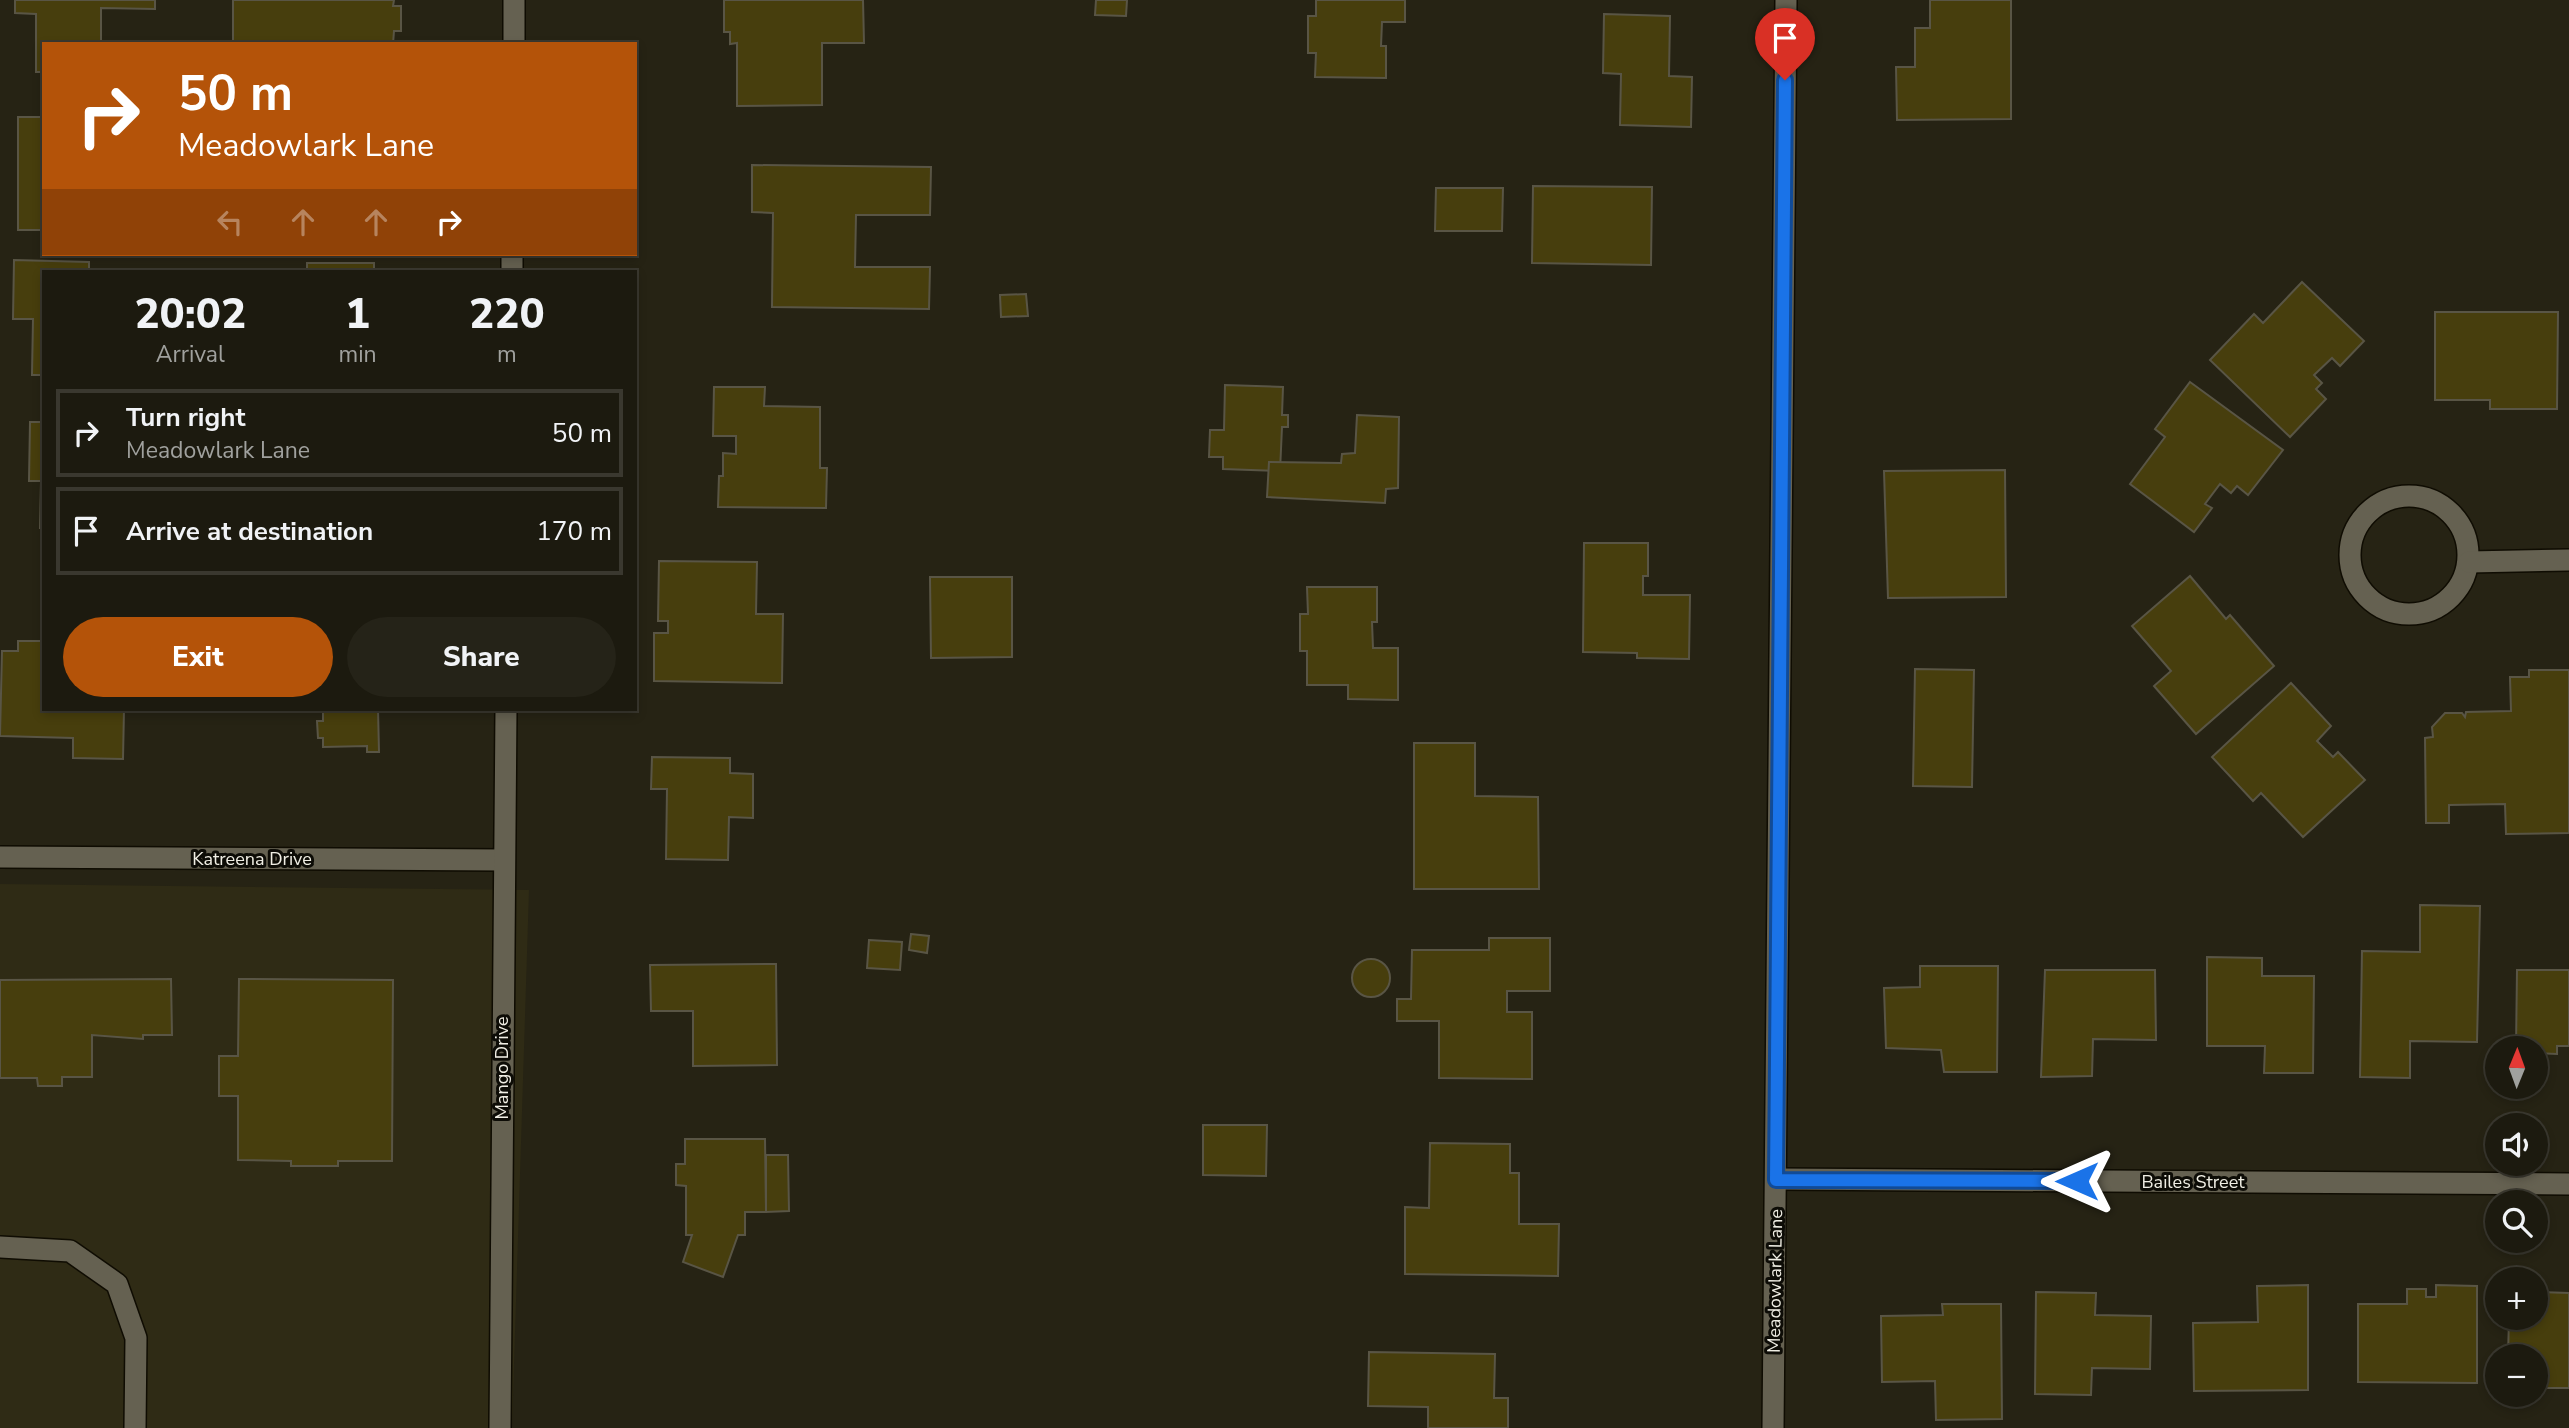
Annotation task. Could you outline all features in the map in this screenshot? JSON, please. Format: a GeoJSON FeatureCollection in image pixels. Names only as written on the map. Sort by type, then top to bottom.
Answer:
{"type":"FeatureCollection","features":[{"type":"Feature","properties":{"kind":"street"},"geometry":{"type":"LineString","coordinates":[[514,0],[514,42]]}},
{"type":"Feature","properties":{"kind":"street","name":"Meadowlark Lane"},"geometry":{"type":"LineString","coordinates":[[1773,1428],[1786,0]]}},
{"type":"Feature","properties":{"kind":"street"},"geometry":{"type":"LineString","coordinates":[[2405,496],[2426,498],[2444,506],[2455,516],[2465,533],[2469,562],[2463,582],[2448,601],[2431,612],[2404,615],[2384,610],[2366,597],[2354,580],[2349,559],[2351,538],[2361,518],[2377,505],[2405,496]]}},
{"type":"Feature","properties":{"kind":"street"},"geometry":{"type":"LineString","coordinates":[[2469,562],[2569,560]]}},
{"type":"Feature","properties":{"kind":"street","name":"Mango Drive"},"geometry":{"type":"LineString","coordinates":[[500,1428],[506,711]]}},
{"type":"Feature","properties":{"kind":"street","name":"Katreena Drive"},"geometry":{"type":"LineString","coordinates":[[0,857],[503,860]]}},
{"type":"Feature","properties":{"kind":"street","name":"Bailes Street"},"geometry":{"type":"LineString","coordinates":[[1776,1180],[2569,1184]]}},
{"type":"Feature","properties":{"kind":"street"},"geometry":{"type":"LineString","coordinates":[[0,1247],[70,1251],[117,1284],[136,1338],[135,1428]]}},
{"type":"Feature","properties":{"kind":"shaded area"},"geometry":{"type":"Polygon","coordinates":[[[0,884],[529,890],[512,1428],[0,1428],[0,884]]]}},
{"type":"Feature","properties":{"kind":"building"},"geometry":{"type":"Polygon","coordinates":[[[15,0],[155,0],[155,9],[101,8],[101,42],[42,42],[42,72],[36,72],[36,14],[15,13],[15,0]]]}},
{"type":"Feature","properties":{"kind":"building"},"geometry":{"type":"Polygon","coordinates":[[[233,0],[394,0],[393,6],[401,6],[401,31],[394,31],[393,42],[233,42],[233,0]]]}},
{"type":"Feature","properties":{"kind":"building"},"geometry":{"type":"Polygon","coordinates":[[[724,0],[863,0],[864,43],[822,43],[822,105],[737,106],[737,43],[730,44],[730,32],[724,32],[724,0]]]}},
{"type":"Feature","properties":{"kind":"building"},"geometry":{"type":"Polygon","coordinates":[[[1096,0],[1127,0],[1126,16],[1095,15],[1096,0]]]}},
{"type":"Feature","properties":{"kind":"building"},"geometry":{"type":"Polygon","coordinates":[[[1316,0],[1405,0],[1405,22],[1382,22],[1381,46],[1386,46],[1386,78],[1315,77],[1316,53],[1308,53],[1308,16],[1316,16],[1316,0]]]}},
{"type":"Feature","properties":{"kind":"building"},"geometry":{"type":"Polygon","coordinates":[[[1930,0],[2011,0],[2011,119],[1897,120],[1896,67],[1915,67],[1915,28],[1930,28],[1930,0]]]}},
{"type":"Feature","properties":{"kind":"building"},"geometry":{"type":"Polygon","coordinates":[[[1604,14],[1670,16],[1669,76],[1692,77],[1691,127],[1620,125],[1621,74],[1603,73],[1604,14]]]}},
{"type":"Feature","properties":{"kind":"building"},"geometry":{"type":"Polygon","coordinates":[[[18,117],[42,117],[42,230],[18,230],[18,117]]]}},
{"type":"Feature","properties":{"kind":"building"},"geometry":{"type":"Polygon","coordinates":[[[752,165],[931,167],[930,215],[856,215],[855,267],[930,267],[929,309],[772,307],[773,213],[752,212],[752,165]]]}},
{"type":"Feature","properties":{"kind":"building"},"geometry":{"type":"Polygon","coordinates":[[[1533,186],[1652,187],[1651,265],[1532,263],[1533,186]]]}},
{"type":"Feature","properties":{"kind":"building"},"geometry":{"type":"Polygon","coordinates":[[[1436,188],[1503,188],[1502,231],[1435,231],[1436,188]]]}},
{"type":"Feature","properties":{"kind":"building"},"geometry":{"type":"Polygon","coordinates":[[[14,260],[89,262],[89,270],[42,270],[42,375],[32,375],[33,319],[13,319],[14,260]]]}},
{"type":"Feature","properties":{"kind":"building"},"geometry":{"type":"Polygon","coordinates":[[[307,263],[374,263],[374,270],[307,270],[307,263]]]}},
{"type":"Feature","properties":{"kind":"building"},"geometry":{"type":"Polygon","coordinates":[[[2302,282],[2364,341],[2340,366],[2332,358],[2314,375],[2322,383],[2316,389],[2326,399],[2290,437],[2210,360],[2254,314],[2263,323],[2302,282]]]}},
{"type":"Feature","properties":{"kind":"building"},"geometry":{"type":"Polygon","coordinates":[[[1026,294],[1028,316],[1001,317],[1000,295],[1026,294]]]}},
{"type":"Feature","properties":{"kind":"building"},"geometry":{"type":"Polygon","coordinates":[[[2435,312],[2558,312],[2557,409],[2490,409],[2490,400],[2435,400],[2435,312]]]}},
{"type":"Feature","properties":{"kind":"building"},"geometry":{"type":"Polygon","coordinates":[[[2190,382],[2283,450],[2248,495],[2237,486],[2231,493],[2220,484],[2205,504],[2212,508],[2194,532],[2130,484],[2165,437],[2155,429],[2190,382]]]}},
{"type":"Feature","properties":{"kind":"building"},"geometry":{"type":"Polygon","coordinates":[[[1225,385],[1283,387],[1282,415],[1288,415],[1288,427],[1282,427],[1280,471],[1223,469],[1223,457],[1209,457],[1210,430],[1224,430],[1225,385]]]}},
{"type":"Feature","properties":{"kind":"building"},"geometry":{"type":"Polygon","coordinates":[[[714,387],[765,387],[764,406],[820,407],[820,468],[827,468],[826,508],[718,507],[719,476],[723,476],[723,453],[736,454],[736,436],[713,436],[714,387]]]}},
{"type":"Feature","properties":{"kind":"building"},"geometry":{"type":"Polygon","coordinates":[[[1357,415],[1399,417],[1398,488],[1386,489],[1385,503],[1267,497],[1269,462],[1341,463],[1342,454],[1355,453],[1357,415]]]}},
{"type":"Feature","properties":{"kind":"building"},"geometry":{"type":"Polygon","coordinates":[[[30,422],[42,422],[42,528],[41,481],[29,481],[30,422]]]}},
{"type":"Feature","properties":{"kind":"building"},"geometry":{"type":"Polygon","coordinates":[[[2005,470],[2006,597],[1888,598],[1884,471],[2005,470]]]}},
{"type":"Feature","properties":{"kind":"building"},"geometry":{"type":"Polygon","coordinates":[[[1584,543],[1648,543],[1648,576],[1643,576],[1643,595],[1690,595],[1689,659],[1637,658],[1637,653],[1583,652],[1584,543]]]}},
{"type":"Feature","properties":{"kind":"building"},"geometry":{"type":"Polygon","coordinates":[[[659,561],[757,562],[756,614],[783,614],[782,683],[654,681],[654,633],[668,633],[668,621],[658,621],[659,561]]]}},
{"type":"Feature","properties":{"kind":"building"},"geometry":{"type":"Polygon","coordinates":[[[2190,576],[2226,619],[2230,615],[2274,666],[2196,734],[2154,686],[2171,671],[2132,626],[2190,576]]]}},
{"type":"Feature","properties":{"kind":"building"},"geometry":{"type":"Polygon","coordinates":[[[930,577],[1012,577],[1012,657],[931,658],[930,577]]]}},
{"type":"Feature","properties":{"kind":"building"},"geometry":{"type":"Polygon","coordinates":[[[1307,587],[1377,587],[1377,622],[1372,622],[1373,648],[1398,648],[1398,700],[1348,699],[1348,685],[1307,685],[1307,651],[1300,651],[1300,614],[1308,614],[1307,587]]]}},
{"type":"Feature","properties":{"kind":"building"},"geometry":{"type":"Polygon","coordinates":[[[18,641],[42,641],[42,711],[124,711],[123,759],[73,758],[73,738],[0,736],[2,651],[18,651],[18,641]]]}},
{"type":"Feature","properties":{"kind":"building"},"geometry":{"type":"Polygon","coordinates":[[[1915,669],[1974,670],[1972,787],[1913,786],[1915,669]]]}},
{"type":"Feature","properties":{"kind":"building"},"geometry":{"type":"Polygon","coordinates":[[[2529,670],[2569,670],[2569,833],[2506,834],[2505,804],[2449,805],[2449,823],[2426,823],[2425,738],[2433,737],[2432,727],[2445,713],[2462,713],[2465,717],[2466,712],[2511,711],[2510,677],[2529,677],[2529,670]]]}},
{"type":"Feature","properties":{"kind":"building"},"geometry":{"type":"Polygon","coordinates":[[[2291,683],[2331,726],[2317,741],[2333,757],[2338,752],[2365,780],[2303,837],[2261,793],[2253,801],[2212,757],[2291,683]]]}},
{"type":"Feature","properties":{"kind":"building"},"geometry":{"type":"Polygon","coordinates":[[[323,711],[378,711],[379,752],[367,752],[367,746],[323,747],[323,738],[318,738],[317,721],[323,721],[323,711]]]}},
{"type":"Feature","properties":{"kind":"building"},"geometry":{"type":"Polygon","coordinates":[[[1414,743],[1475,743],[1475,796],[1538,797],[1539,889],[1414,889],[1414,743]]]}},
{"type":"Feature","properties":{"kind":"building"},"geometry":{"type":"Polygon","coordinates":[[[652,757],[730,758],[730,773],[753,774],[753,818],[729,817],[728,860],[666,859],[667,789],[651,789],[652,757]]]}},
{"type":"Feature","properties":{"kind":"building"},"geometry":{"type":"Polygon","coordinates":[[[2420,905],[2480,906],[2477,1042],[2410,1041],[2410,1078],[2360,1077],[2362,951],[2420,952],[2420,905]]]}},
{"type":"Feature","properties":{"kind":"building"},"geometry":{"type":"Polygon","coordinates":[[[911,934],[929,936],[927,953],[909,950],[911,934]]]}},
{"type":"Feature","properties":{"kind":"building"},"geometry":{"type":"Polygon","coordinates":[[[1489,938],[1550,938],[1550,991],[1507,991],[1507,1012],[1532,1012],[1532,1079],[1439,1078],[1439,1021],[1397,1021],[1397,999],[1411,999],[1412,950],[1489,950],[1489,938]]]}},
{"type":"Feature","properties":{"kind":"building"},"geometry":{"type":"Polygon","coordinates":[[[869,940],[902,942],[900,970],[867,968],[869,940]]]}},
{"type":"Feature","properties":{"kind":"building"},"geometry":{"type":"Polygon","coordinates":[[[2207,957],[2262,958],[2262,976],[2314,976],[2313,1073],[2264,1073],[2265,1046],[2207,1046],[2207,957]]]}},
{"type":"Feature","properties":{"kind":"building"},"geometry":{"type":"Polygon","coordinates":[[[1371,959],[1384,965],[1390,978],[1384,991],[1371,997],[1358,991],[1352,978],[1358,965],[1371,959]]]}},
{"type":"Feature","properties":{"kind":"building"},"geometry":{"type":"Polygon","coordinates":[[[776,964],[777,1065],[693,1066],[693,1011],[651,1011],[650,965],[776,964]]]}},
{"type":"Feature","properties":{"kind":"building"},"geometry":{"type":"Polygon","coordinates":[[[1920,966],[1998,966],[1997,1072],[1944,1072],[1941,1050],[1886,1048],[1884,988],[1920,987],[1920,966]]]}},
{"type":"Feature","properties":{"kind":"building"},"geometry":{"type":"Polygon","coordinates":[[[2045,970],[2155,970],[2156,1040],[2093,1039],[2092,1076],[2041,1077],[2045,970]]]}},
{"type":"Feature","properties":{"kind":"building"},"geometry":{"type":"Polygon","coordinates":[[[2517,970],[2569,970],[2569,1046],[2557,1046],[2557,1054],[2548,1054],[2548,1036],[2516,1036],[2517,970]]]}},
{"type":"Feature","properties":{"kind":"building"},"geometry":{"type":"Polygon","coordinates":[[[171,979],[172,1035],[143,1035],[143,1039],[92,1035],[92,1077],[62,1077],[62,1086],[38,1086],[37,1078],[0,1078],[0,980],[171,979]]]}},
{"type":"Feature","properties":{"kind":"building"},"geometry":{"type":"Polygon","coordinates":[[[239,979],[393,980],[392,1161],[338,1161],[338,1166],[291,1166],[291,1161],[238,1160],[238,1096],[219,1096],[219,1056],[238,1056],[239,979]]]}},
{"type":"Feature","properties":{"kind":"building"},"geometry":{"type":"Polygon","coordinates":[[[1203,1125],[1267,1125],[1266,1176],[1203,1175],[1203,1125]]]}},
{"type":"Feature","properties":{"kind":"building"},"geometry":{"type":"Polygon","coordinates":[[[685,1139],[765,1139],[766,1212],[745,1212],[745,1235],[738,1235],[723,1277],[683,1262],[692,1235],[686,1235],[686,1186],[676,1185],[676,1164],[685,1164],[685,1139]]]}},
{"type":"Feature","properties":{"kind":"building"},"geometry":{"type":"Polygon","coordinates":[[[1430,1143],[1510,1144],[1510,1173],[1519,1173],[1519,1224],[1559,1224],[1558,1276],[1405,1274],[1405,1207],[1429,1208],[1430,1143]]]}},
{"type":"Feature","properties":{"kind":"building"},"geometry":{"type":"Polygon","coordinates":[[[766,1155],[788,1155],[789,1211],[766,1212],[766,1155]]]}},
{"type":"Feature","properties":{"kind":"building"},"geometry":{"type":"Polygon","coordinates":[[[2308,1285],[2308,1390],[2194,1391],[2193,1323],[2258,1322],[2257,1286],[2308,1285]]]}},
{"type":"Feature","properties":{"kind":"building"},"geometry":{"type":"Polygon","coordinates":[[[2436,1285],[2477,1286],[2477,1383],[2358,1382],[2358,1304],[2407,1304],[2407,1289],[2426,1289],[2426,1297],[2436,1297],[2436,1285]]]}},
{"type":"Feature","properties":{"kind":"building"},"geometry":{"type":"Polygon","coordinates":[[[2036,1292],[2096,1293],[2095,1315],[2151,1316],[2150,1369],[2092,1368],[2091,1395],[2035,1394],[2036,1292]]]}},
{"type":"Feature","properties":{"kind":"building"},"geometry":{"type":"Polygon","coordinates":[[[2548,1292],[2569,1293],[2569,1388],[2548,1388],[2548,1344],[2508,1344],[2509,1330],[2548,1330],[2548,1292]]]}},
{"type":"Feature","properties":{"kind":"building"},"geometry":{"type":"Polygon","coordinates":[[[1942,1304],[2001,1304],[2002,1419],[1936,1420],[1935,1381],[1882,1382],[1881,1316],[1943,1315],[1942,1304]]]}},
{"type":"Feature","properties":{"kind":"building"},"geometry":{"type":"Polygon","coordinates":[[[1369,1352],[1495,1354],[1494,1398],[1508,1398],[1508,1428],[1428,1428],[1428,1407],[1368,1406],[1369,1352]]]}},
{"type":"Feature","properties":{"kind":"route"},"geometry":{"type":"LineString","coordinates":[[1785,80],[1776,1180],[2077,1181]]}}]}
